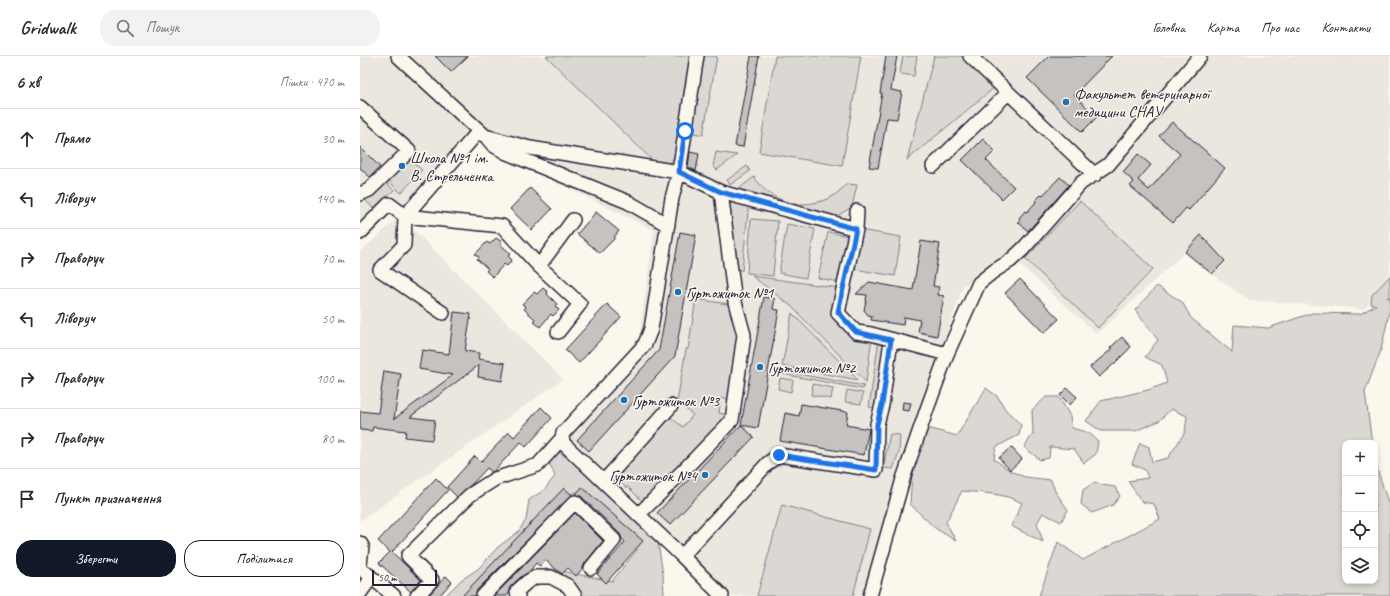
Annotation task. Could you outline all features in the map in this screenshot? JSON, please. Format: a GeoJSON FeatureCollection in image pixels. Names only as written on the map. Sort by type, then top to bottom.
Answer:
{"type":"FeatureCollection","features":[{"type":"Feature","properties":{"kind":"street"},"geometry":{"type":"LineString","coordinates":[[398,56],[482,133],[493,145],[507,153],[628,202],[668,225]]}},
{"type":"Feature","properties":{"kind":"street"},"geometry":{"type":"LineString","coordinates":[[417,596],[432,580],[408,556],[470,495],[495,479],[538,465],[562,438],[563,433],[645,344],[651,329],[672,198],[679,172],[697,56]]}},
{"type":"Feature","properties":{"kind":"street"},"geometry":{"type":"LineString","coordinates":[[970,56],[1095,175]]}},
{"type":"Feature","properties":{"kind":"street"},"geometry":{"type":"LineString","coordinates":[[870,596],[903,479],[927,408],[948,354],[979,283],[1023,249],[1081,183],[1108,165],[1200,56]]}},
{"type":"Feature","properties":{"kind":"street"},"geometry":{"type":"LineString","coordinates":[[933,166],[1008,93]]}},
{"type":"Feature","properties":{"kind":"street"},"geometry":{"type":"LineString","coordinates":[[360,107],[409,151],[369,190],[360,194]]}},
{"type":"Feature","properties":{"kind":"street"},"geometry":{"type":"LineString","coordinates":[[482,133],[530,148],[679,172],[721,192],[856,229]]}},
{"type":"Feature","properties":{"kind":"street"},"geometry":{"type":"LineString","coordinates":[[443,313],[380,270],[404,245],[405,216],[448,167],[482,133]]}},
{"type":"Feature","properties":{"kind":"street"},"geometry":{"type":"LineString","coordinates":[[638,515],[732,420],[744,335],[735,302],[721,192]]}},
{"type":"Feature","properties":{"kind":"street"},"geometry":{"type":"LineString","coordinates":[[360,233],[389,204],[405,216],[502,226],[540,266],[580,304],[558,332]]}},
{"type":"Feature","properties":{"kind":"street"},"geometry":{"type":"LineString","coordinates":[[857,211],[856,229],[838,312],[856,332],[948,354]]}},
{"type":"Feature","properties":{"kind":"street"},"geometry":{"type":"LineString","coordinates":[[540,266],[574,220]]}},
{"type":"Feature","properties":{"kind":"street"},"geometry":{"type":"LineString","coordinates":[[682,556],[768,463],[779,455],[876,470],[877,424],[882,405],[891,340]]}},
{"type":"Feature","properties":{"kind":"street"},"geometry":{"type":"LineString","coordinates":[[604,481],[670,406]]}},
{"type":"Feature","properties":{"kind":"street"},"geometry":{"type":"LineString","coordinates":[[562,438],[564,444],[722,596]]}},
{"type":"Feature","properties":{"kind":"street"},"geometry":{"type":"LineString","coordinates":[[483,596],[575,502],[614,540],[591,568]]}},
{"type":"Feature","properties":{"kind":"street"},"geometry":{"type":"LineString","coordinates":[[360,543],[362,546],[362,556],[360,565]]}},
{"type":"Feature","properties":{"kind":"street"},"geometry":{"type":"LineString","coordinates":[[360,568],[394,596]]}},
{"type":"Feature","properties":{"kind":"street"},"geometry":{"type":"LineString","coordinates":[[516,594],[527,582],[536,578],[551,577],[568,586],[575,596]]}},
{"type":"Feature","properties":{"kind":"street"},"geometry":{"type":"LineString","coordinates":[[360,593],[371,578]]}},
{"type":"Feature","properties":{"kind":"shaded area","name":"Школа №1 ім. В. Стрельченка"},"geometry":{"type":"Polygon","coordinates":[[[360,56],[390,56],[474,134],[402,210],[388,198],[360,225],[360,56]]]}},
{"type":"Feature","properties":{"kind":"shaded area"},"geometry":{"type":"Polygon","coordinates":[[[402,56],[1390,56],[1390,279],[1364,309],[1249,300],[1212,274],[1185,252],[1097,334],[1019,264],[992,283],[964,284],[912,433],[863,596],[726,596],[690,568],[553,437],[639,337],[654,230],[491,151],[402,56]]]}},
{"type":"Feature","properties":{"kind":"shaded area"},"geometry":{"type":"Polygon","coordinates":[[[546,56],[692,56],[676,153],[669,165],[655,163],[546,56]]]}},
{"type":"Feature","properties":{"kind":"shaded area"},"geometry":{"type":"Polygon","coordinates":[[[703,56],[717,56],[703,135],[689,132],[703,56]]]}},
{"type":"Feature","properties":{"kind":"shaded area"},"geometry":{"type":"Polygon","coordinates":[[[775,56],[861,56],[842,166],[759,152],[775,56]]]}},
{"type":"Feature","properties":{"kind":"shaded area"},"geometry":{"type":"Polygon","coordinates":[[[903,56],[917,56],[914,76],[900,74],[903,56]]]}},
{"type":"Feature","properties":{"kind":"shaded area"},"geometry":{"type":"Polygon","coordinates":[[[934,56],[965,56],[995,87],[907,160],[934,56]]]}},
{"type":"Feature","properties":{"kind":"shaded area"},"geometry":{"type":"Polygon","coordinates":[[[716,152],[737,155],[717,170],[713,166],[716,152]]]}},
{"type":"Feature","properties":{"kind":"shaded area"},"geometry":{"type":"Polygon","coordinates":[[[408,158],[422,170],[401,193],[387,179],[408,158]]]}},
{"type":"Feature","properties":{"kind":"shaded area"},"geometry":{"type":"Polygon","coordinates":[[[747,166],[750,171],[730,185],[727,180],[747,166]]]}},
{"type":"Feature","properties":{"kind":"shaded area"},"geometry":{"type":"Polygon","coordinates":[[[754,177],[766,191],[773,196],[799,204],[808,204],[825,200],[835,195],[847,184],[857,185],[852,207],[832,219],[736,191],[754,177]]]}},
{"type":"Feature","properties":{"kind":"shaded area"},"geometry":{"type":"Polygon","coordinates":[[[384,181],[394,190],[374,209],[364,199],[384,181]]]}},
{"type":"Feature","properties":{"kind":"shaded area"},"geometry":{"type":"Polygon","coordinates":[[[733,198],[749,202],[742,271],[733,265],[728,209],[733,198]]]}},
{"type":"Feature","properties":{"kind":"shaded area"},"geometry":{"type":"Polygon","coordinates":[[[1080,201],[1153,269],[1098,328],[1025,259],[1080,201]]]}},
{"type":"Feature","properties":{"kind":"shaded area"},"geometry":{"type":"Polygon","coordinates":[[[400,216],[563,379],[360,521],[360,252],[400,216]]]}},
{"type":"Feature","properties":{"kind":"shaded area"},"geometry":{"type":"Polygon","coordinates":[[[751,219],[778,221],[773,276],[747,273],[751,219]]]}},
{"type":"Feature","properties":{"kind":"shaded area"},"geometry":{"type":"Polygon","coordinates":[[[787,224],[815,229],[806,278],[779,273],[787,224]]]}},
{"type":"Feature","properties":{"kind":"shaded area"},"geometry":{"type":"Polygon","coordinates":[[[860,230],[901,237],[895,276],[854,269],[860,230]]]}},
{"type":"Feature","properties":{"kind":"shaded area"},"geometry":{"type":"Polygon","coordinates":[[[828,232],[848,236],[839,282],[818,278],[828,232]]]}},
{"type":"Feature","properties":{"kind":"shaded area"},"geometry":{"type":"Polygon","coordinates":[[[752,276],[840,288],[837,311],[872,337],[866,382],[791,306],[752,276]]]}},
{"type":"Feature","properties":{"kind":"shaded area"},"geometry":{"type":"Polygon","coordinates":[[[1390,276],[1390,295],[1387,298],[1390,297],[1390,309],[1381,350],[1365,392],[1372,440],[1342,440],[1342,584],[1378,584],[1378,471],[1390,509],[1390,596],[1039,596],[1058,542],[1083,560],[1160,519],[1154,504],[1142,502],[1128,481],[1148,478],[1145,470],[1132,464],[1140,443],[1149,447],[1152,462],[1168,458],[1185,432],[1187,416],[1171,409],[1159,421],[1135,431],[1101,431],[1086,421],[1101,401],[1148,390],[1167,383],[1162,365],[1145,357],[1158,340],[1135,310],[1157,286],[1182,302],[1191,318],[1232,352],[1234,325],[1268,328],[1312,313],[1360,314],[1376,305],[1371,304],[1372,295],[1390,276]]]}},
{"type":"Feature","properties":{"kind":"shaded area"},"geometry":{"type":"Polygon","coordinates":[[[696,299],[734,305],[739,331],[731,400],[721,398],[719,413],[729,415],[646,503],[628,487],[626,488],[615,476],[663,422],[670,417],[683,427],[693,415],[677,402],[686,349],[688,349],[696,299]]]}},
{"type":"Feature","properties":{"kind":"shaded area"},"geometry":{"type":"Polygon","coordinates":[[[792,313],[858,380],[782,366],[792,313]]]}},
{"type":"Feature","properties":{"kind":"shaded area"},"geometry":{"type":"Polygon","coordinates":[[[879,339],[885,340],[878,409],[869,407],[879,339]]]}},
{"type":"Feature","properties":{"kind":"shaded area"},"geometry":{"type":"Polygon","coordinates":[[[782,371],[864,386],[863,389],[782,374],[782,371]]]}},
{"type":"Feature","properties":{"kind":"shaded area"},"geometry":{"type":"Polygon","coordinates":[[[780,378],[793,380],[791,392],[778,389],[780,378]]]}},
{"type":"Feature","properties":{"kind":"shaded area"},"geometry":{"type":"Polygon","coordinates":[[[813,384],[833,388],[831,399],[811,395],[813,384]]]}},
{"type":"Feature","properties":{"kind":"shaded area"},"geometry":{"type":"Polygon","coordinates":[[[986,388],[998,397],[1005,409],[1021,425],[1019,435],[996,447],[994,459],[1010,471],[1025,477],[1051,480],[1055,491],[1068,510],[1061,522],[1043,513],[1037,523],[1043,542],[1011,526],[1022,503],[1008,497],[962,491],[946,522],[956,541],[935,528],[910,504],[912,473],[924,427],[957,436],[986,388]]]}},
{"type":"Feature","properties":{"kind":"shaded area"},"geometry":{"type":"Polygon","coordinates":[[[847,390],[863,393],[861,404],[845,402],[847,390]]]}},
{"type":"Feature","properties":{"kind":"shaded area"},"geometry":{"type":"Polygon","coordinates":[[[1046,397],[1059,397],[1070,416],[1072,428],[1089,433],[1098,441],[1096,454],[1084,463],[1074,449],[1050,447],[1049,458],[1040,460],[1024,447],[1033,434],[1032,410],[1046,397]]]}},
{"type":"Feature","properties":{"kind":"shaded area"},"geometry":{"type":"Polygon","coordinates":[[[890,434],[900,435],[899,452],[893,469],[883,468],[890,434]]]}},
{"type":"Feature","properties":{"kind":"shaded area"},"geometry":{"type":"Polygon","coordinates":[[[545,443],[581,467],[658,542],[663,575],[664,596],[580,596],[543,575],[546,568],[612,581],[637,550],[630,530],[605,510],[586,491],[561,495],[463,596],[445,596],[461,580],[478,569],[498,547],[518,532],[526,520],[529,500],[544,490],[555,476],[549,462],[545,443]]]}},
{"type":"Feature","properties":{"kind":"shaded area"},"geometry":{"type":"Polygon","coordinates":[[[1095,482],[1102,485],[1115,487],[1120,496],[1113,505],[1092,513],[1081,504],[1083,490],[1095,482]]]}},
{"type":"Feature","properties":{"kind":"shaded area"},"geometry":{"type":"Polygon","coordinates":[[[782,505],[870,529],[853,596],[757,596],[782,505]]]}},
{"type":"Feature","properties":{"kind":"building"},"geometry":{"type":"Polygon","coordinates":[[[435,56],[468,56],[451,72],[435,56]]]}},
{"type":"Feature","properties":{"kind":"building"},"geometry":{"type":"Polygon","coordinates":[[[751,56],[759,56],[743,147],[735,146],[751,56]]]}},
{"type":"Feature","properties":{"kind":"building"},"geometry":{"type":"Polygon","coordinates":[[[886,56],[897,56],[891,90],[902,92],[897,119],[887,118],[878,168],[869,167],[882,93],[880,93],[886,56]]]}},
{"type":"Feature","properties":{"kind":"building","name":"Факультет ветеринарної медицини СНАУ"},"geometry":{"type":"Polygon","coordinates":[[[1049,56],[1112,56],[1074,95],[1097,117],[1082,132],[1027,78],[1049,56]]]}},
{"type":"Feature","properties":{"kind":"building"},"geometry":{"type":"Polygon","coordinates":[[[1172,122],[1225,168],[1189,210],[1186,208],[1173,223],[1130,186],[1134,182],[1123,172],[1138,154],[1151,165],[1138,180],[1149,190],[1180,154],[1159,136],[1172,122]]]}},
{"type":"Feature","properties":{"kind":"building"},"geometry":{"type":"Polygon","coordinates":[[[983,139],[995,151],[986,160],[1014,187],[1002,199],[962,160],[983,139]]]}},
{"type":"Feature","properties":{"kind":"building"},"geometry":{"type":"Polygon","coordinates":[[[360,147],[380,167],[370,177],[360,168],[360,147]]]}},
{"type":"Feature","properties":{"kind":"building"},"geometry":{"type":"Polygon","coordinates":[[[690,152],[699,154],[696,171],[688,167],[690,152]]]}},
{"type":"Feature","properties":{"kind":"building"},"geometry":{"type":"Polygon","coordinates":[[[1060,177],[1069,185],[1028,231],[1018,222],[1020,219],[1019,218],[1025,211],[1027,212],[1036,202],[1035,201],[1042,194],[1043,195],[1060,177]]]}},
{"type":"Feature","properties":{"kind":"building"},"geometry":{"type":"Polygon","coordinates":[[[530,188],[552,209],[532,230],[510,209],[530,188]]]}},
{"type":"Feature","properties":{"kind":"building"},"geometry":{"type":"Polygon","coordinates":[[[596,212],[619,231],[614,237],[615,238],[600,253],[577,234],[596,212]]]}},
{"type":"Feature","properties":{"kind":"building"},"geometry":{"type":"Polygon","coordinates":[[[680,232],[696,235],[675,356],[589,451],[577,440],[659,350],[680,232]]]}},
{"type":"Feature","properties":{"kind":"building"},"geometry":{"type":"Polygon","coordinates":[[[1201,235],[1225,261],[1212,274],[1185,252],[1201,235]]]}},
{"type":"Feature","properties":{"kind":"building"},"geometry":{"type":"Polygon","coordinates":[[[496,238],[502,242],[500,244],[511,254],[508,256],[512,260],[507,266],[504,264],[493,277],[486,271],[488,269],[477,259],[479,257],[475,254],[487,242],[490,244],[496,238]]]}},
{"type":"Feature","properties":{"kind":"building"},"geometry":{"type":"Polygon","coordinates":[[[921,241],[940,244],[933,286],[939,287],[938,295],[944,296],[937,336],[918,332],[920,320],[904,317],[903,325],[871,320],[872,316],[868,315],[864,310],[867,295],[856,294],[869,282],[913,290],[921,241]]]}},
{"type":"Feature","properties":{"kind":"building"},"geometry":{"type":"Polygon","coordinates":[[[1020,279],[1059,319],[1044,333],[1005,293],[1020,279]]]}},
{"type":"Feature","properties":{"kind":"building"},"geometry":{"type":"Polygon","coordinates":[[[543,288],[557,304],[555,306],[559,310],[553,316],[551,314],[540,327],[533,321],[535,319],[524,309],[526,307],[522,304],[534,292],[537,294],[543,288]]]}},
{"type":"Feature","properties":{"kind":"building","name":"Гуртожиток №2"},"geometry":{"type":"Polygon","coordinates":[[[764,297],[775,299],[773,309],[779,310],[758,428],[741,425],[764,297]]]}},
{"type":"Feature","properties":{"kind":"building"},"geometry":{"type":"Polygon","coordinates":[[[607,304],[621,317],[579,363],[565,350],[607,304]]]}},
{"type":"Feature","properties":{"kind":"building"},"geometry":{"type":"Polygon","coordinates":[[[454,312],[471,314],[465,351],[479,353],[478,359],[505,363],[502,381],[478,377],[479,365],[410,417],[435,420],[432,440],[405,437],[406,431],[373,427],[372,431],[360,430],[360,411],[378,413],[384,371],[401,374],[394,419],[453,375],[419,369],[422,350],[449,354],[454,312]]]}},
{"type":"Feature","properties":{"kind":"building"},"geometry":{"type":"Polygon","coordinates":[[[1122,337],[1131,347],[1099,377],[1090,367],[1112,349],[1110,348],[1122,337]]]}},
{"type":"Feature","properties":{"kind":"building"},"geometry":{"type":"Polygon","coordinates":[[[1067,388],[1077,397],[1070,405],[1060,395],[1067,388]]]}},
{"type":"Feature","properties":{"kind":"building"},"geometry":{"type":"Polygon","coordinates":[[[903,402],[911,403],[909,411],[902,410],[903,402]]]}},
{"type":"Feature","properties":{"kind":"building"},"geometry":{"type":"Polygon","coordinates":[[[801,404],[848,412],[846,425],[869,429],[864,455],[780,441],[785,413],[799,416],[801,404]]]}},
{"type":"Feature","properties":{"kind":"building"},"geometry":{"type":"Polygon","coordinates":[[[541,407],[552,418],[526,447],[521,442],[494,471],[492,472],[487,468],[457,497],[447,487],[475,456],[481,462],[509,432],[514,437],[541,407]]]}},
{"type":"Feature","properties":{"kind":"building","name":"Гуртожиток №4"},"geometry":{"type":"Polygon","coordinates":[[[741,425],[754,437],[670,525],[657,513],[741,425]]]}},
{"type":"Feature","properties":{"kind":"building"},"geometry":{"type":"Polygon","coordinates":[[[1011,447],[1022,459],[1010,470],[999,458],[1011,447]]]}},
{"type":"Feature","properties":{"kind":"building"},"geometry":{"type":"Polygon","coordinates":[[[436,478],[448,490],[392,552],[421,580],[411,592],[379,563],[390,552],[378,541],[436,478]]]}},
{"type":"Feature","properties":{"kind":"building"},"geometry":{"type":"Polygon","coordinates":[[[582,487],[643,541],[606,583],[597,574],[625,542],[620,534],[581,496],[576,494],[582,487]]]}},
{"type":"Feature","properties":{"kind":"building"},"geometry":{"type":"Polygon","coordinates":[[[564,488],[572,495],[477,590],[475,596],[462,596],[564,488]]]}},
{"type":"Feature","properties":{"kind":"building"},"geometry":{"type":"Polygon","coordinates":[[[575,513],[603,541],[576,576],[568,568],[562,574],[545,560],[540,566],[536,563],[529,572],[512,585],[507,596],[494,596],[575,513]]]}},
{"type":"Feature","properties":{"kind":"building"},"geometry":{"type":"Polygon","coordinates":[[[446,576],[452,582],[439,596],[428,596],[446,576]]]}},
{"type":"Feature","properties":{"kind":"place","name":"Факультет ветеринарної медицини СНАУ"},"geometry":{"type":"Point","coordinates":[1066,102]}},
{"type":"Feature","properties":{"kind":"place","name":"Школа №1 ім. В. Стрельченка"},"geometry":{"type":"Point","coordinates":[402,166]}},
{"type":"Feature","properties":{"kind":"place","name":"Гуртожиток №1"},"geometry":{"type":"Point","coordinates":[678,292]}},
{"type":"Feature","properties":{"kind":"place","name":"Гуртожиток №2"},"geometry":{"type":"Point","coordinates":[760,367]}},
{"type":"Feature","properties":{"kind":"place","name":"Гуртожиток №3"},"geometry":{"type":"Point","coordinates":[624,400]}},
{"type":"Feature","properties":{"kind":"place","name":"Гуртожиток №4"},"geometry":{"type":"Point","coordinates":[705,475]}},
{"type":"Feature","properties":{"kind":"route"},"geometry":{"type":"LineString","coordinates":[[685,131],[679,172],[721,192],[856,229],[838,312],[856,332],[871,334],[891,340],[882,405],[877,424],[876,470],[779,455]]}}]}
